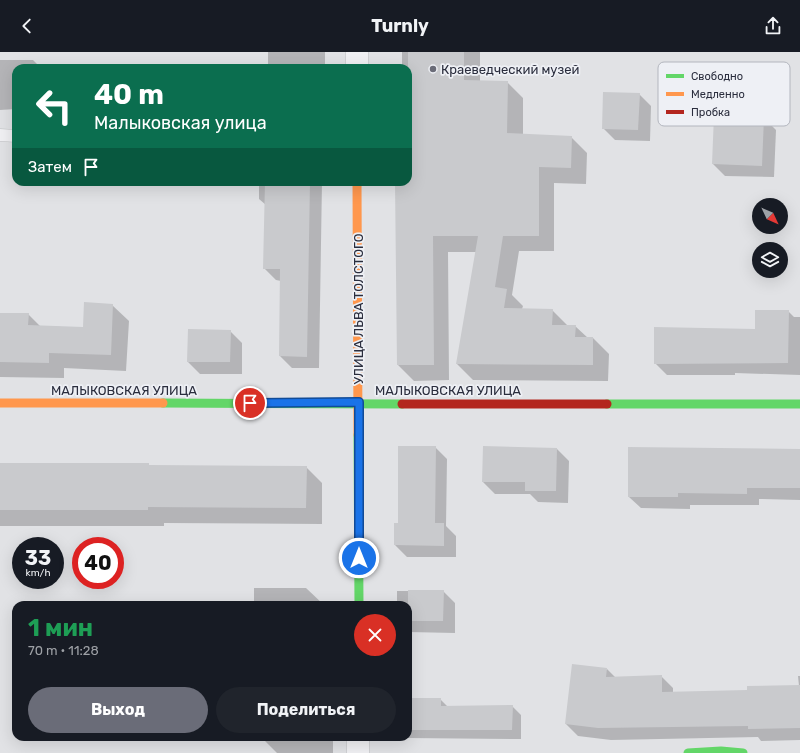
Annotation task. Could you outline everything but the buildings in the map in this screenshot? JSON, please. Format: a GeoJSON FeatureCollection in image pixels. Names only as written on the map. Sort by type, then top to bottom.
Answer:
{"type":"FeatureCollection","features":[{"type":"Feature","properties":{"kind":"street"},"geometry":{"type":"LineString","coordinates":[[357,52],[357,64]]}},
{"type":"Feature","properties":{"kind":"street","name":"УЛИЦА ЛЬВА ТОЛСТОГО"},"geometry":{"type":"LineString","coordinates":[[357,186],[359,402],[358,601]]}},
{"type":"Feature","properties":{"kind":"street","name":"МАЛЫКОВСКАЯ УЛИЦА"},"geometry":{"type":"LineString","coordinates":[[0,403],[359,402],[800,404]]}},
{"type":"Feature","properties":{"kind":"street"},"geometry":{"type":"LineString","coordinates":[[358,741],[358,753]]}},
{"type":"Feature","properties":{"kind":"street"},"geometry":{"type":"LineString","coordinates":[[688,753],[721,751],[743,753]]}},
{"type":"Feature","properties":{"kind":"lane"},"geometry":{"type":"LineString","coordinates":[[0,135],[12,136]]}},
{"type":"Feature","properties":{"kind":"traffic: fast"},"geometry":{"type":"LineString","coordinates":[[163,403],[402,404]]}},
{"type":"Feature","properties":{"kind":"traffic: fast"},"geometry":{"type":"LineString","coordinates":[[607,404],[800,404]]}},
{"type":"Feature","properties":{"kind":"traffic: fast"},"geometry":{"type":"LineString","coordinates":[[358,435],[359,601]]}},
{"type":"Feature","properties":{"kind":"traffic: fast"},"geometry":{"type":"LineString","coordinates":[[688,753],[721,751],[743,753]]}},
{"type":"Feature","properties":{"kind":"traffic: slow"},"geometry":{"type":"LineString","coordinates":[[357,186],[358,435]]}},
{"type":"Feature","properties":{"kind":"traffic: slow"},"geometry":{"type":"LineString","coordinates":[[0,403],[163,403]]}},
{"type":"Feature","properties":{"kind":"traffic: jam"},"geometry":{"type":"LineString","coordinates":[[402,404],[607,404]]}},
{"type":"Feature","properties":{"kind":"place","name":"Краеведческий музей"},"geometry":{"type":"Point","coordinates":[433,69]}},
{"type":"Feature","properties":{"kind":"route"},"geometry":{"type":"LineString","coordinates":[[250,403],[359,402],[359,558]]}}]}
